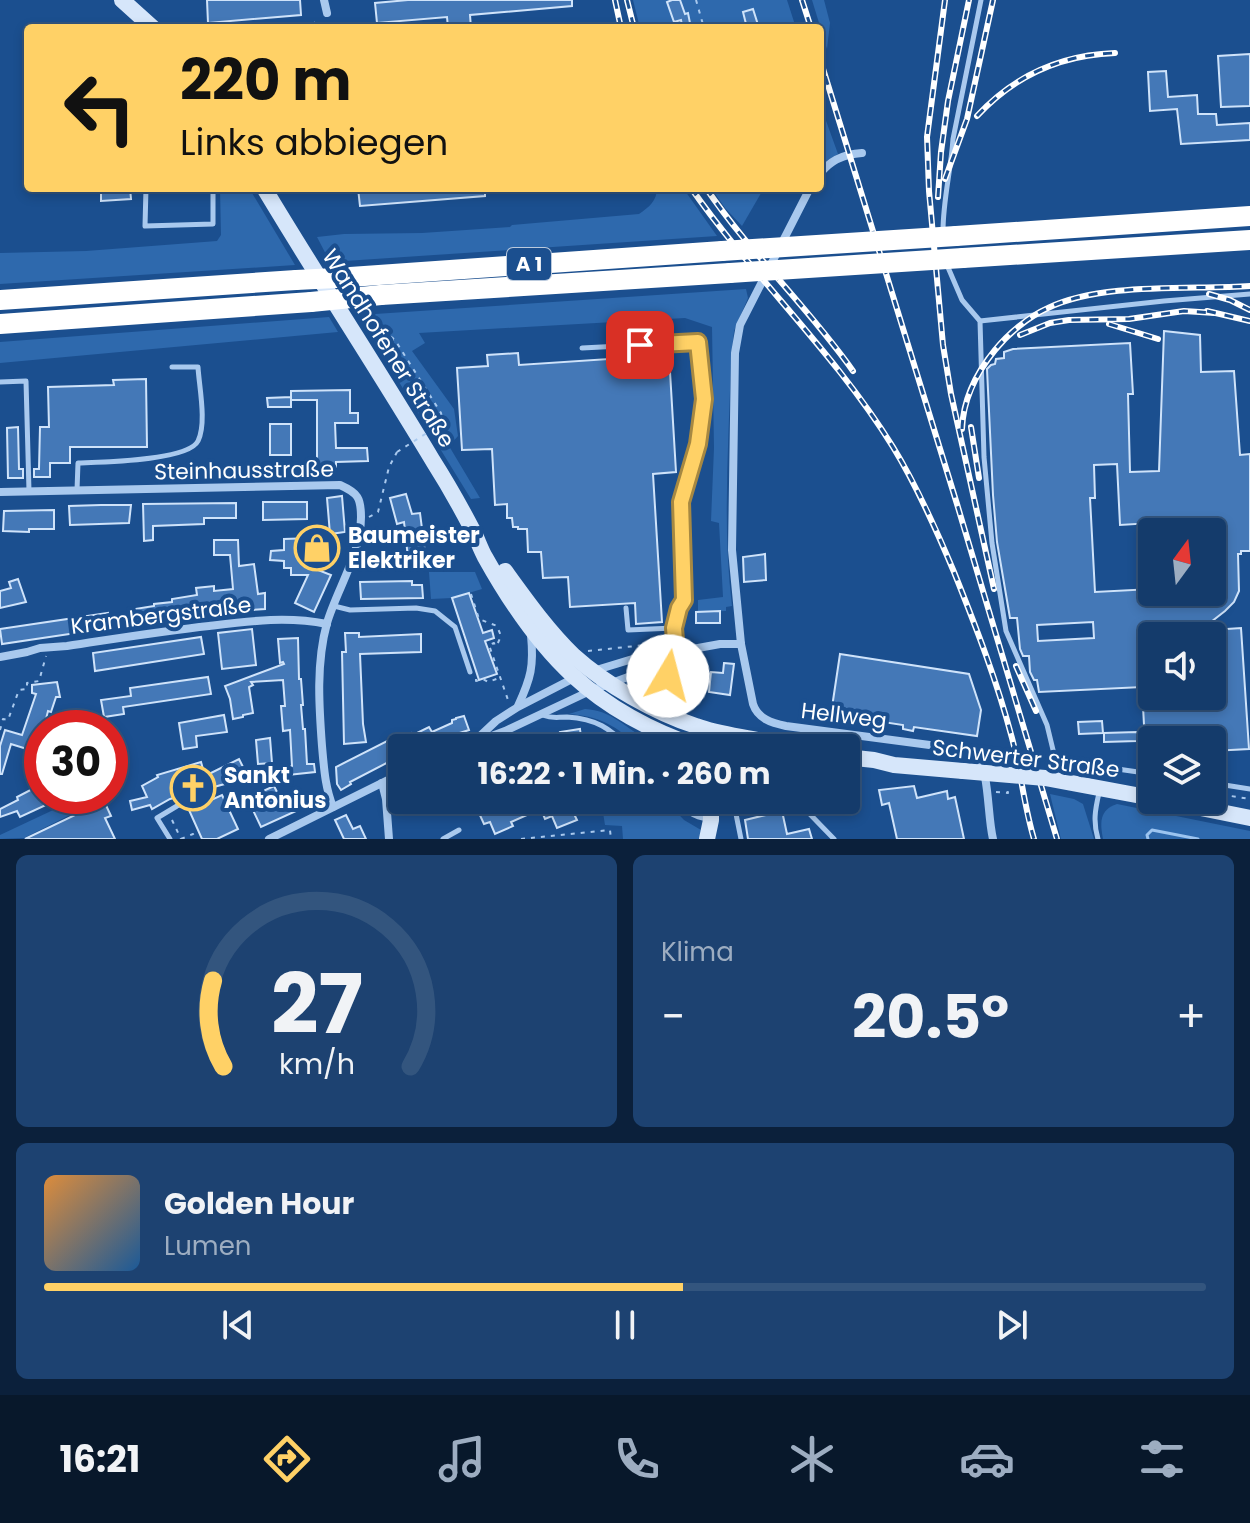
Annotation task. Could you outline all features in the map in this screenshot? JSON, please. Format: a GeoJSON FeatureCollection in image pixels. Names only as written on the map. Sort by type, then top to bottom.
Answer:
{"type":"FeatureCollection","features":[{"type":"Feature","properties":{"kind":"highway","name":"A 1"},"geometry":{"type":"LineString","coordinates":[[0,300],[1250,216]]}},
{"type":"Feature","properties":{"kind":"highway","name":"A 1"},"geometry":{"type":"LineString","coordinates":[[3,324],[953,256],[1250,240]]}},
{"type":"Feature","properties":{"kind":"main road"},"geometry":{"type":"LineString","coordinates":[[122,0],[146,24]]}},
{"type":"Feature","properties":{"kind":"main road","name":"Wandhofener Straße"},"geometry":{"type":"LineString","coordinates":[[266,192],[434,462],[490,565],[531,630],[590,691]]}},
{"type":"Feature","properties":{"kind":"main road","name":"Wandhofener Straße"},"geometry":{"type":"LineString","coordinates":[[474,532],[561,642],[593,670]]}},
{"type":"Feature","properties":{"kind":"main road"},"geometry":{"type":"LineString","coordinates":[[593,670],[659,711],[710,734]]}},
{"type":"Feature","properties":{"kind":"main road"},"geometry":{"type":"LineString","coordinates":[[590,691],[633,719],[666,734]]}},
{"type":"Feature","properties":{"kind":"main road","name":"Schwerter Straße"},"geometry":{"type":"LineString","coordinates":[[860,758],[894,765],[1045,778],[1138,795]]}},
{"type":"Feature","properties":{"kind":"main road","name":"Schwerter Straße"},"geometry":{"type":"LineString","coordinates":[[860,767],[894,765]]}},
{"type":"Feature","properties":{"kind":"main road"},"geometry":{"type":"LineString","coordinates":[[1226,813],[1250,818]]}},
{"type":"Feature","properties":{"kind":"main road"},"geometry":{"type":"LineString","coordinates":[[707,839],[711,814]]}},
{"type":"Feature","properties":{"kind":"main road"},"geometry":{"type":"LineString","coordinates":[[711,820],[714,814]]}},
{"type":"Feature","properties":{"kind":"street"},"geometry":{"type":"LineString","coordinates":[[324,0],[327,13]]}},
{"type":"Feature","properties":{"kind":"street"},"geometry":{"type":"LineString","coordinates":[[824,168],[839,158],[862,153]]}},
{"type":"Feature","properties":{"kind":"street"},"geometry":{"type":"LineString","coordinates":[[482,734],[518,707],[593,670],[649,654],[741,644],[732,550],[735,353],[740,325],[805,192]]}},
{"type":"Feature","properties":{"kind":"street","name":"Steinhausstraße"},"geometry":{"type":"LineString","coordinates":[[0,492],[340,485],[354,491],[360,501],[361,522]]}},
{"type":"Feature","properties":{"kind":"street"},"geometry":{"type":"LineString","coordinates":[[333,807],[326,790],[319,707],[320,664],[327,624],[355,551],[361,522]]}},
{"type":"Feature","properties":{"kind":"street","name":"Krambergstraße"},"geometry":{"type":"LineString","coordinates":[[0,657],[45,647],[256,621],[302,619],[327,624]]}},
{"type":"Feature","properties":{"kind":"street"},"geometry":{"type":"LineString","coordinates":[[518,707],[532,669],[531,630]]}},
{"type":"Feature","properties":{"kind":"street","name":"Hellweg"},"geometry":{"type":"LineString","coordinates":[[741,644],[756,712],[772,723],[975,751],[986,787],[993,839]]}},
{"type":"Feature","properties":{"kind":"street"},"geometry":{"type":"LineString","coordinates":[[496,734],[590,691],[647,670],[676,652]]}},
{"type":"Feature","properties":{"kind":"street"},"geometry":{"type":"LineString","coordinates":[[676,652],[667,684],[679,719]]}},
{"type":"Feature","properties":{"kind":"street"},"geometry":{"type":"LineString","coordinates":[[269,839],[388,780]]}},
{"type":"Feature","properties":{"kind":"street"},"geometry":{"type":"LineString","coordinates":[[382,783],[389,839]]}},
{"type":"Feature","properties":{"kind":"lane"},"geometry":{"type":"LineString","coordinates":[[950,238],[943,214],[953,139],[981,0]]}},
{"type":"Feature","properties":{"kind":"lane"},"geometry":{"type":"LineString","coordinates":[[146,192],[145,226],[213,224],[213,192]]}},
{"type":"Feature","properties":{"kind":"lane"},"geometry":{"type":"LineString","coordinates":[[953,256],[962,300],[980,321],[984,457],[992,543],[1006,631],[1047,725],[1054,754],[1062,761],[1138,772]]}},
{"type":"Feature","properties":{"kind":"lane"},"geometry":{"type":"LineString","coordinates":[[980,321],[1250,294]]}},
{"type":"Feature","properties":{"kind":"lane"},"geometry":{"type":"LineString","coordinates":[[582,348],[698,342],[704,399],[698,444],[681,502],[684,600],[674,628],[676,652]]}},
{"type":"Feature","properties":{"kind":"lane"},"geometry":{"type":"LineString","coordinates":[[77,490],[78,463],[167,457],[195,446],[200,439],[202,414],[198,367],[172,367]]}},
{"type":"Feature","properties":{"kind":"lane"},"geometry":{"type":"LineString","coordinates":[[0,382],[26,381],[29,492]]}},
{"type":"Feature","properties":{"kind":"lane"},"geometry":{"type":"LineString","coordinates":[[334,606],[350,610],[416,608],[435,611],[455,627],[470,672]]}},
{"type":"Feature","properties":{"kind":"lane"},"geometry":{"type":"LineString","coordinates":[[626,608],[628,630],[674,628]]}},
{"type":"Feature","properties":{"kind":"lane"},"geometry":{"type":"LineString","coordinates":[[541,715],[601,724],[615,734]]}},
{"type":"Feature","properties":{"kind":"lane"},"geometry":{"type":"LineString","coordinates":[[1226,785],[1250,789]]}},
{"type":"Feature","properties":{"kind":"lane"},"geometry":{"type":"LineString","coordinates":[[1098,839],[1094,817],[1100,787]]}},
{"type":"Feature","properties":{"kind":"lane"},"geometry":{"type":"LineString","coordinates":[[170,839],[157,818],[177,806],[208,795]]}},
{"type":"Feature","properties":{"kind":"lane"},"geometry":{"type":"LineString","coordinates":[[741,839],[736,814],[741,809],[783,802],[801,805],[834,839]]}},
{"type":"Feature","properties":{"kind":"lane"},"geometry":{"type":"LineString","coordinates":[[689,814],[711,820]]}},
{"type":"Feature","properties":{"kind":"lane"},"geometry":{"type":"LineString","coordinates":[[443,839],[459,830]]}},
{"type":"Feature","properties":{"kind":"path"},"geometry":{"type":"LineString","coordinates":[[696,0],[703,24]]}},
{"type":"Feature","properties":{"kind":"path"},"geometry":{"type":"LineString","coordinates":[[313,24],[327,13]]}},
{"type":"Feature","properties":{"kind":"path"},"geometry":{"type":"LineString","coordinates":[[361,522],[378,512],[389,467],[397,452],[441,424],[442,419],[395,340],[390,336],[368,336],[376,341],[395,340]]}},
{"type":"Feature","properties":{"kind":"path"},"geometry":{"type":"LineString","coordinates":[[471,594],[479,619],[497,626],[501,636],[497,645],[489,645]]}},
{"type":"Feature","properties":{"kind":"path"},"geometry":{"type":"LineString","coordinates":[[486,640],[508,700]]}},
{"type":"Feature","properties":{"kind":"path"},"geometry":{"type":"LineString","coordinates":[[582,650],[674,641]]}},
{"type":"Feature","properties":{"kind":"path"},"geometry":{"type":"LineString","coordinates":[[0,730],[3,719],[8,720],[19,690],[27,689],[27,683],[39,681],[46,658],[45,647]]}},
{"type":"Feature","properties":{"kind":"path"},"geometry":{"type":"LineString","coordinates":[[476,680],[488,682],[500,678]]}},
{"type":"Feature","properties":{"kind":"path"},"geometry":{"type":"LineString","coordinates":[[1000,792],[1008,793],[1008,788],[999,788],[999,792],[1007,793],[1009,793],[1009,787]]}},
{"type":"Feature","properties":{"kind":"path"},"geometry":{"type":"LineString","coordinates":[[1226,795],[1250,799]]}},
{"type":"Feature","properties":{"kind":"path"},"geometry":{"type":"LineString","coordinates":[[172,819],[181,839],[193,834],[195,839]]}},
{"type":"Feature","properties":{"kind":"path"},"geometry":{"type":"LineString","coordinates":[[521,839],[610,830],[611,839]]}},
{"type":"Feature","properties":{"kind":"path"},"geometry":{"type":"LineString","coordinates":[[581,833],[583,839]]}},
{"type":"Feature","properties":{"kind":"shaded area"},"geometry":{"type":"Polygon","coordinates":[[[633,0],[787,0],[795,24],[639,24],[633,0]]]}},
{"type":"Feature","properties":{"kind":"shaded area"},"geometry":{"type":"Polygon","coordinates":[[[812,0],[824,0],[830,23],[827,49],[824,24],[819,24],[812,0]]]}},
{"type":"Feature","properties":{"kind":"shaded area"},"geometry":{"type":"Polygon","coordinates":[[[824,115],[838,154],[824,163],[824,115]]]}},
{"type":"Feature","properties":{"kind":"shaded area"},"geometry":{"type":"Polygon","coordinates":[[[220,192],[251,192],[295,265],[0,284],[0,253],[86,251],[217,241],[221,235],[220,192]]]}},
{"type":"Feature","properties":{"kind":"shaded area"},"geometry":{"type":"Polygon","coordinates":[[[686,192],[717,236],[330,262],[317,237],[510,227],[639,214],[657,193],[686,192]]]}},
{"type":"Feature","properties":{"kind":"shaded area"},"geometry":{"type":"Polygon","coordinates":[[[714,192],[762,192],[742,226],[714,192]]]}},
{"type":"Feature","properties":{"kind":"shaded area"},"geometry":{"type":"Polygon","coordinates":[[[746,289],[748,298],[734,331],[731,359],[727,514],[732,606],[726,607],[726,611],[698,612],[698,600],[723,597],[719,523],[711,521],[714,448],[712,327],[685,318],[419,333],[425,343],[412,351],[454,409],[458,436],[449,446],[480,498],[471,499],[360,315],[746,289]]]}},
{"type":"Feature","properties":{"kind":"shaded area"},"geometry":{"type":"Polygon","coordinates":[[[329,317],[338,332],[0,363],[0,342],[329,317]]]}},
{"type":"Feature","properties":{"kind":"shaded area"},"geometry":{"type":"Polygon","coordinates":[[[429,572],[475,572],[482,589],[452,598],[431,599],[429,572]]]}},
{"type":"Feature","properties":{"kind":"shaded area"},"geometry":{"type":"Polygon","coordinates":[[[662,668],[665,670],[665,705],[629,687],[629,684],[662,668]]]}},
{"type":"Feature","properties":{"kind":"shaded area"},"geometry":{"type":"Polygon","coordinates":[[[585,709],[594,710],[611,716],[638,734],[623,734],[589,717],[569,714],[585,709]]]}},
{"type":"Feature","properties":{"kind":"shaded area"},"geometry":{"type":"Polygon","coordinates":[[[1050,794],[1083,804],[1094,839],[1061,839],[1050,794]]]}},
{"type":"Feature","properties":{"kind":"shaded area"},"geometry":{"type":"Polygon","coordinates":[[[1117,804],[1138,808],[1138,814],[1166,814],[1250,831],[1250,839],[1103,839],[1102,818],[1117,804]]]}},
{"type":"Feature","properties":{"kind":"shaded area"},"geometry":{"type":"Polygon","coordinates":[[[45,814],[72,814],[24,838],[0,839],[0,835],[45,814]]]}},
{"type":"Feature","properties":{"kind":"shaded area"},"geometry":{"type":"Polygon","coordinates":[[[603,814],[678,814],[701,830],[699,839],[623,839],[622,826],[605,825],[603,814]]]}},
{"type":"Feature","properties":{"kind":"building"},"geometry":{"type":"Polygon","coordinates":[[[207,0],[300,0],[301,15],[208,23],[207,0]]]}},
{"type":"Feature","properties":{"kind":"building"},"geometry":{"type":"Polygon","coordinates":[[[408,0],[572,0],[572,6],[470,15],[471,24],[448,24],[447,17],[377,23],[375,3],[408,0]]]}},
{"type":"Feature","properties":{"kind":"building"},"geometry":{"type":"Polygon","coordinates":[[[680,0],[690,23],[682,24],[681,20],[674,22],[667,2],[680,0]]]}},
{"type":"Feature","properties":{"kind":"building"},"geometry":{"type":"Polygon","coordinates":[[[753,9],[758,24],[746,24],[743,12],[753,9]]]}},
{"type":"Feature","properties":{"kind":"building"},"geometry":{"type":"Polygon","coordinates":[[[1250,54],[1250,106],[1221,107],[1218,56],[1250,54]]]}},
{"type":"Feature","properties":{"kind":"building"},"geometry":{"type":"Polygon","coordinates":[[[1166,71],[1168,97],[1197,95],[1198,114],[1216,114],[1217,125],[1250,123],[1250,140],[1181,144],[1177,109],[1150,111],[1148,72],[1166,71]]]}},
{"type":"Feature","properties":{"kind":"building"},"geometry":{"type":"Polygon","coordinates":[[[101,192],[130,192],[131,199],[101,201],[101,192]]]}},
{"type":"Feature","properties":{"kind":"building"},"geometry":{"type":"Polygon","coordinates":[[[358,192],[485,192],[485,196],[360,206],[358,192]]]}},
{"type":"Feature","properties":{"kind":"building"},"geometry":{"type":"Polygon","coordinates":[[[1164,331],[1200,335],[1201,372],[1234,371],[1240,455],[1250,454],[1250,551],[1238,554],[1239,591],[1234,602],[1211,622],[1138,622],[1138,687],[1039,692],[1037,680],[1030,672],[1029,656],[1023,656],[1020,649],[1017,618],[1010,618],[997,542],[987,369],[995,364],[996,359],[1004,358],[1004,352],[1013,349],[1130,343],[1133,394],[1128,394],[1130,472],[1159,471],[1164,331]],[[1093,622],[1037,625],[1038,641],[1094,638],[1093,622]]]}},
{"type":"Feature","properties":{"kind":"building"},"geometry":{"type":"Polygon","coordinates":[[[518,353],[519,365],[669,355],[676,472],[653,474],[662,622],[636,624],[635,603],[570,607],[568,577],[543,578],[541,552],[528,552],[527,529],[513,527],[512,518],[507,518],[507,504],[495,505],[492,449],[462,450],[457,368],[488,366],[487,355],[518,353]]]}},
{"type":"Feature","properties":{"kind":"building"},"geometry":{"type":"Polygon","coordinates":[[[146,379],[147,447],[70,447],[70,463],[50,463],[50,477],[34,477],[34,469],[39,469],[40,427],[49,427],[48,387],[114,385],[113,380],[146,379]]]}},
{"type":"Feature","properties":{"kind":"building"},"geometry":{"type":"Polygon","coordinates":[[[350,390],[350,413],[358,413],[358,423],[335,423],[336,448],[367,448],[368,461],[336,462],[336,467],[317,467],[317,400],[291,400],[291,407],[268,407],[267,398],[291,397],[291,391],[350,390]]]}},
{"type":"Feature","properties":{"kind":"building"},"geometry":{"type":"Polygon","coordinates":[[[270,424],[291,424],[291,455],[270,455],[270,424]]]}},
{"type":"Feature","properties":{"kind":"building"},"geometry":{"type":"Polygon","coordinates":[[[18,427],[19,469],[23,469],[23,478],[8,478],[7,428],[18,427]]]}},
{"type":"Feature","properties":{"kind":"building"},"geometry":{"type":"Polygon","coordinates":[[[406,494],[412,514],[420,513],[426,560],[417,562],[416,557],[408,558],[404,522],[397,524],[390,498],[406,494]]]}},
{"type":"Feature","properties":{"kind":"building"},"geometry":{"type":"Polygon","coordinates":[[[342,496],[345,532],[330,534],[327,498],[342,496]]]}},
{"type":"Feature","properties":{"kind":"building"},"geometry":{"type":"Polygon","coordinates":[[[263,502],[307,502],[307,519],[263,520],[263,502]]]}},
{"type":"Feature","properties":{"kind":"building"},"geometry":{"type":"Polygon","coordinates":[[[236,503],[236,518],[204,518],[204,524],[153,526],[153,540],[144,541],[143,504],[236,503]]]}},
{"type":"Feature","properties":{"kind":"building"},"geometry":{"type":"Polygon","coordinates":[[[131,505],[129,523],[70,525],[69,506],[131,505]]]}},
{"type":"Feature","properties":{"kind":"building"},"geometry":{"type":"Polygon","coordinates":[[[54,510],[54,529],[3,531],[4,511],[54,510]]]}},
{"type":"Feature","properties":{"kind":"building"},"geometry":{"type":"Polygon","coordinates":[[[313,538],[313,568],[331,575],[314,612],[295,603],[308,575],[291,575],[291,568],[284,568],[284,561],[270,560],[271,551],[284,550],[284,539],[313,538]]]}},
{"type":"Feature","properties":{"kind":"building"},"geometry":{"type":"Polygon","coordinates":[[[214,540],[238,540],[239,566],[254,564],[258,594],[265,593],[265,609],[194,614],[137,624],[135,609],[197,595],[196,588],[214,586],[214,591],[233,589],[230,555],[214,555],[214,540]]]}},
{"type":"Feature","properties":{"kind":"building"},"geometry":{"type":"Polygon","coordinates":[[[765,554],[766,580],[744,582],[743,557],[765,554]]]}},
{"type":"Feature","properties":{"kind":"building"},"geometry":{"type":"Polygon","coordinates":[[[18,579],[26,602],[0,608],[0,591],[11,588],[9,582],[18,579]]]}},
{"type":"Feature","properties":{"kind":"building"},"geometry":{"type":"Polygon","coordinates":[[[412,581],[412,585],[422,585],[423,598],[361,599],[360,582],[412,581]]]}},
{"type":"Feature","properties":{"kind":"building"},"geometry":{"type":"Polygon","coordinates":[[[469,593],[483,633],[492,630],[494,638],[485,641],[497,674],[479,680],[452,598],[469,593]]]}},
{"type":"Feature","properties":{"kind":"building"},"geometry":{"type":"Polygon","coordinates":[[[720,611],[720,623],[696,623],[696,612],[720,611]]]}},
{"type":"Feature","properties":{"kind":"building"},"geometry":{"type":"Polygon","coordinates":[[[108,613],[110,628],[2,644],[0,629],[108,613]]]}},
{"type":"Feature","properties":{"kind":"building"},"geometry":{"type":"Polygon","coordinates":[[[1241,628],[1249,749],[1226,750],[1226,726],[1144,725],[1143,710],[1226,710],[1226,629],[1241,628]]]}},
{"type":"Feature","properties":{"kind":"building"},"geometry":{"type":"Polygon","coordinates":[[[252,629],[256,665],[222,669],[218,633],[252,629]]]}},
{"type":"Feature","properties":{"kind":"building"},"geometry":{"type":"Polygon","coordinates":[[[345,633],[359,633],[359,637],[421,634],[421,652],[360,654],[366,742],[344,744],[342,652],[346,652],[345,633]]]}},
{"type":"Feature","properties":{"kind":"building"},"geometry":{"type":"Polygon","coordinates":[[[201,637],[204,654],[95,671],[93,653],[201,637]]]}},
{"type":"Feature","properties":{"kind":"building"},"geometry":{"type":"Polygon","coordinates":[[[298,638],[307,764],[314,764],[315,772],[279,776],[278,768],[292,766],[290,730],[283,731],[283,680],[251,682],[253,713],[233,719],[225,686],[284,664],[280,663],[278,639],[298,638]]]}},
{"type":"Feature","properties":{"kind":"building"},"geometry":{"type":"Polygon","coordinates":[[[840,654],[969,674],[981,710],[977,736],[914,727],[913,731],[903,729],[903,725],[831,714],[840,654]]]}},
{"type":"Feature","properties":{"kind":"building"},"geometry":{"type":"Polygon","coordinates":[[[724,663],[734,664],[730,695],[709,692],[711,672],[723,673],[724,663]]]}},
{"type":"Feature","properties":{"kind":"building"},"geometry":{"type":"Polygon","coordinates":[[[208,677],[211,694],[123,707],[123,710],[103,710],[101,700],[131,696],[130,688],[208,677]]]}},
{"type":"Feature","properties":{"kind":"building"},"geometry":{"type":"Polygon","coordinates":[[[57,682],[60,697],[56,697],[52,710],[31,710],[36,694],[32,693],[32,685],[57,682]]]}},
{"type":"Feature","properties":{"kind":"building"},"geometry":{"type":"Polygon","coordinates":[[[224,715],[227,732],[196,736],[197,747],[183,749],[179,723],[224,715]]]}},
{"type":"Feature","properties":{"kind":"building"},"geometry":{"type":"Polygon","coordinates":[[[464,716],[469,730],[456,734],[415,734],[429,727],[432,732],[464,716]]]}},
{"type":"Feature","properties":{"kind":"building"},"geometry":{"type":"Polygon","coordinates":[[[1102,721],[1103,733],[1079,734],[1078,722],[1102,721]]]}},
{"type":"Feature","properties":{"kind":"building"},"geometry":{"type":"Polygon","coordinates":[[[24,729],[24,748],[11,744],[0,774],[0,746],[5,730],[22,735],[24,729]]]}},
{"type":"Feature","properties":{"kind":"building"},"geometry":{"type":"Polygon","coordinates":[[[580,729],[581,734],[560,734],[580,729]]]}},
{"type":"Feature","properties":{"kind":"building"},"geometry":{"type":"Polygon","coordinates":[[[1137,732],[1137,741],[1104,742],[1104,733],[1137,732]]]}},
{"type":"Feature","properties":{"kind":"building"},"geometry":{"type":"Polygon","coordinates":[[[270,738],[272,763],[258,764],[256,740],[270,738]]]}},
{"type":"Feature","properties":{"kind":"building"},"geometry":{"type":"Polygon","coordinates":[[[388,741],[388,762],[341,790],[337,784],[336,767],[388,741]]]}},
{"type":"Feature","properties":{"kind":"building"},"geometry":{"type":"Polygon","coordinates":[[[239,759],[244,769],[240,771],[243,779],[170,799],[152,809],[150,805],[132,810],[130,801],[147,797],[142,786],[157,775],[201,762],[205,776],[239,759]]]}},
{"type":"Feature","properties":{"kind":"building"},"geometry":{"type":"Polygon","coordinates":[[[274,786],[282,802],[300,793],[307,806],[261,827],[252,808],[263,805],[266,801],[261,792],[274,786]]]}},
{"type":"Feature","properties":{"kind":"building"},"geometry":{"type":"Polygon","coordinates":[[[914,786],[917,798],[947,791],[948,799],[955,797],[964,839],[897,839],[889,803],[882,805],[879,790],[914,786]]]}},
{"type":"Feature","properties":{"kind":"building"},"geometry":{"type":"Polygon","coordinates":[[[24,793],[24,814],[26,814],[20,817],[17,811],[0,817],[0,809],[18,800],[17,797],[24,793]]]}},
{"type":"Feature","properties":{"kind":"building"},"geometry":{"type":"Polygon","coordinates":[[[222,795],[238,829],[217,839],[202,839],[189,810],[222,795]]]}},
{"type":"Feature","properties":{"kind":"building"},"geometry":{"type":"Polygon","coordinates":[[[77,814],[110,814],[105,818],[115,839],[25,839],[77,814]]]}},
{"type":"Feature","properties":{"kind":"building"},"geometry":{"type":"Polygon","coordinates":[[[479,814],[527,815],[495,834],[490,822],[484,824],[479,814]]]}},
{"type":"Feature","properties":{"kind":"building"},"geometry":{"type":"Polygon","coordinates":[[[543,814],[574,814],[577,820],[557,828],[552,816],[545,819],[543,814]]]}},
{"type":"Feature","properties":{"kind":"building"},"geometry":{"type":"Polygon","coordinates":[[[783,814],[787,834],[809,829],[812,839],[748,839],[745,820],[783,814]]]}},
{"type":"Feature","properties":{"kind":"building"},"geometry":{"type":"Polygon","coordinates":[[[346,815],[353,829],[360,826],[366,839],[344,839],[335,820],[346,815]]]}},
{"type":"Feature","properties":{"kind":"waterway"},"geometry":{"type":"LineString","coordinates":[[1148,839],[1147,835],[1152,830],[1198,839]]}},
{"type":"Feature","properties":{"kind":"railway"},"geometry":{"type":"LineString","coordinates":[[615,0],[620,24]]}},
{"type":"Feature","properties":{"kind":"railway"},"geometry":{"type":"LineString","coordinates":[[627,0],[633,24]]}},
{"type":"Feature","properties":{"kind":"railway"},"geometry":{"type":"LineString","coordinates":[[802,0],[810,24]]}},
{"type":"Feature","properties":{"kind":"railway"},"geometry":{"type":"LineString","coordinates":[[945,0],[927,137],[929,191],[943,345],[951,394],[994,589]]}},
{"type":"Feature","properties":{"kind":"railway"},"geometry":{"type":"LineString","coordinates":[[938,197],[948,101],[969,0]]}},
{"type":"Feature","properties":{"kind":"railway"},"geometry":{"type":"LineString","coordinates":[[945,179],[967,119],[993,0]]}},
{"type":"Feature","properties":{"kind":"railway"},"geometry":{"type":"LineString","coordinates":[[977,116],[1006,90],[1039,70],[1075,58],[1115,53]]}},
{"type":"Feature","properties":{"kind":"railway"},"geometry":{"type":"LineString","coordinates":[[824,72],[1057,839]]}},
{"type":"Feature","properties":{"kind":"railway"},"geometry":{"type":"LineString","coordinates":[[694,192],[846,380],[910,477],[954,572],[993,675],[1012,738],[1034,839]]}},
{"type":"Feature","properties":{"kind":"railway"},"geometry":{"type":"LineString","coordinates":[[709,192],[853,371]]}},
{"type":"Feature","properties":{"kind":"railway"},"geometry":{"type":"LineString","coordinates":[[962,429],[968,397],[988,359],[1019,326],[1048,308],[1094,294],[1120,291],[1250,286]]}},
{"type":"Feature","properties":{"kind":"railway"},"geometry":{"type":"LineString","coordinates":[[1209,294],[1250,310]]}},
{"type":"Feature","properties":{"kind":"railway"},"geometry":{"type":"LineString","coordinates":[[1020,335],[1050,323],[1069,320],[1129,319],[1184,311],[1215,313]]}},
{"type":"Feature","properties":{"kind":"railway"},"geometry":{"type":"LineString","coordinates":[[1207,311],[1250,321]]}},
{"type":"Feature","properties":{"kind":"railway"},"geometry":{"type":"LineString","coordinates":[[1109,324],[1158,339]]}},
{"type":"Feature","properties":{"kind":"railway"},"geometry":{"type":"LineString","coordinates":[[971,427],[979,478]]}},
{"type":"Feature","properties":{"kind":"railway"},"geometry":{"type":"LineString","coordinates":[[1016,666],[1036,711]]}},
{"type":"Feature","properties":{"kind":"place","name":"Baumeister Elektriker"},"geometry":{"type":"Point","coordinates":[317,548]}},
{"type":"Feature","properties":{"kind":"place","name":"Sankt Antonius"},"geometry":{"type":"Point","coordinates":[193,788]}},
{"type":"Feature","properties":{"kind":"route"},"geometry":{"type":"LineString","coordinates":[[640,345],[698,342],[703,371],[704,399],[698,444],[681,502],[684,600],[674,628],[676,652],[668,676]]}}]}
